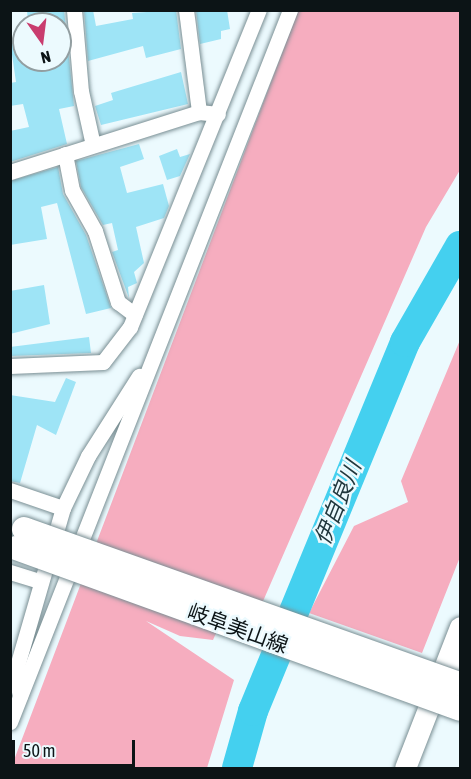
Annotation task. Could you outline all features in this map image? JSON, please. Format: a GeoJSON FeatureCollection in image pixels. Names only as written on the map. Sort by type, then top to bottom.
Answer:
{"type":"FeatureCollection","features":[{"type":"Feature","properties":{"kind":"main road","name":"岐阜美山線"},"geometry":{"type":"LineString","coordinates":[[458,671],[20,539],[460,709]]}},
{"type":"Feature","properties":{"kind":"street"},"geometry":{"type":"LineString","coordinates":[[74,10],[81,92],[93,145]]}},
{"type":"Feature","properties":{"kind":"street"},"geometry":{"type":"LineString","coordinates":[[186,10],[199,112]]}},
{"type":"Feature","properties":{"kind":"street"},"geometry":{"type":"LineString","coordinates":[[10,366],[103,362],[135,315],[260,10]]}},
{"type":"Feature","properties":{"kind":"street"},"geometry":{"type":"LineString","coordinates":[[10,722],[16,694],[290,10]]}},
{"type":"Feature","properties":{"kind":"street"},"geometry":{"type":"LineString","coordinates":[[10,172],[199,112],[218,114]]}},
{"type":"Feature","properties":{"kind":"street"},"geometry":{"type":"LineString","coordinates":[[65,154],[72,190],[95,231],[118,302],[135,315]]}},
{"type":"Feature","properties":{"kind":"street"},"geometry":{"type":"LineString","coordinates":[[16,694],[15,673],[63,508],[88,456],[149,364]]}},
{"type":"Feature","properties":{"kind":"street"},"geometry":{"type":"LineString","coordinates":[[10,490],[63,508]]}},
{"type":"Feature","properties":{"kind":"street"},"geometry":{"type":"LineString","coordinates":[[10,572],[40,581]]}},
{"type":"Feature","properties":{"kind":"street"},"geometry":{"type":"LineString","coordinates":[[405,768],[460,627]]}},
{"type":"Feature","properties":{"kind":"shaded area"},"geometry":{"type":"Polygon","coordinates":[[[298,11],[460,11],[460,170],[426,227],[257,615],[231,600],[213,640],[180,636],[146,621],[234,680],[207,768],[11,768],[298,11]]]}},
{"type":"Feature","properties":{"kind":"shaded area"},"geometry":{"type":"Polygon","coordinates":[[[460,340],[460,557],[422,653],[309,613],[354,526],[408,502],[401,481],[460,340]]]}},
{"type":"Feature","properties":{"kind":"building"},"geometry":{"type":"Polygon","coordinates":[[[27,10],[64,10],[64,12],[27,12],[27,10]]]}},
{"type":"Feature","properties":{"kind":"building"},"geometry":{"type":"Polygon","coordinates":[[[84,10],[93,10],[96,26],[133,19],[132,13],[176,10],[181,49],[146,58],[143,46],[88,61],[84,10]]]}},
{"type":"Feature","properties":{"kind":"building"},"geometry":{"type":"Polygon","coordinates":[[[196,10],[227,10],[230,29],[221,31],[221,39],[200,44],[196,10]]]}},
{"type":"Feature","properties":{"kind":"building"},"geometry":{"type":"Polygon","coordinates":[[[15,72],[70,72],[74,106],[59,109],[67,144],[10,162],[10,131],[29,127],[23,104],[10,106],[10,83],[16,82],[15,72]]]}},
{"type":"Feature","properties":{"kind":"building"},"geometry":{"type":"Polygon","coordinates":[[[181,72],[188,104],[101,125],[95,106],[113,100],[111,93],[181,72]]]}},
{"type":"Feature","properties":{"kind":"building"},"geometry":{"type":"Polygon","coordinates":[[[139,144],[144,159],[120,167],[127,193],[163,184],[169,206],[164,218],[136,227],[144,263],[134,272],[137,283],[128,287],[129,298],[112,252],[118,250],[112,223],[103,225],[81,187],[76,161],[139,144]]]}},
{"type":"Feature","properties":{"kind":"building"},"geometry":{"type":"Polygon","coordinates":[[[177,149],[180,157],[190,154],[180,176],[167,180],[159,156],[177,149]]]}},
{"type":"Feature","properties":{"kind":"building"},"geometry":{"type":"Polygon","coordinates":[[[58,167],[63,194],[86,235],[111,308],[86,314],[57,203],[41,207],[47,239],[10,245],[10,181],[58,167]]]}},
{"type":"Feature","properties":{"kind":"building"},"geometry":{"type":"Polygon","coordinates":[[[44,285],[50,324],[10,334],[10,291],[44,285]]]}},
{"type":"Feature","properties":{"kind":"building"},"geometry":{"type":"Polygon","coordinates":[[[89,337],[91,353],[10,356],[10,347],[89,337]]]}},
{"type":"Feature","properties":{"kind":"building"},"geometry":{"type":"Polygon","coordinates":[[[66,378],[76,382],[56,435],[37,425],[20,483],[10,481],[10,395],[55,402],[66,378]]]}},
{"type":"Feature","properties":{"kind":"waterway","name":"伊自良川"},"geometry":{"type":"LineString","coordinates":[[237,768],[253,711],[405,342],[460,246]]}}]}
